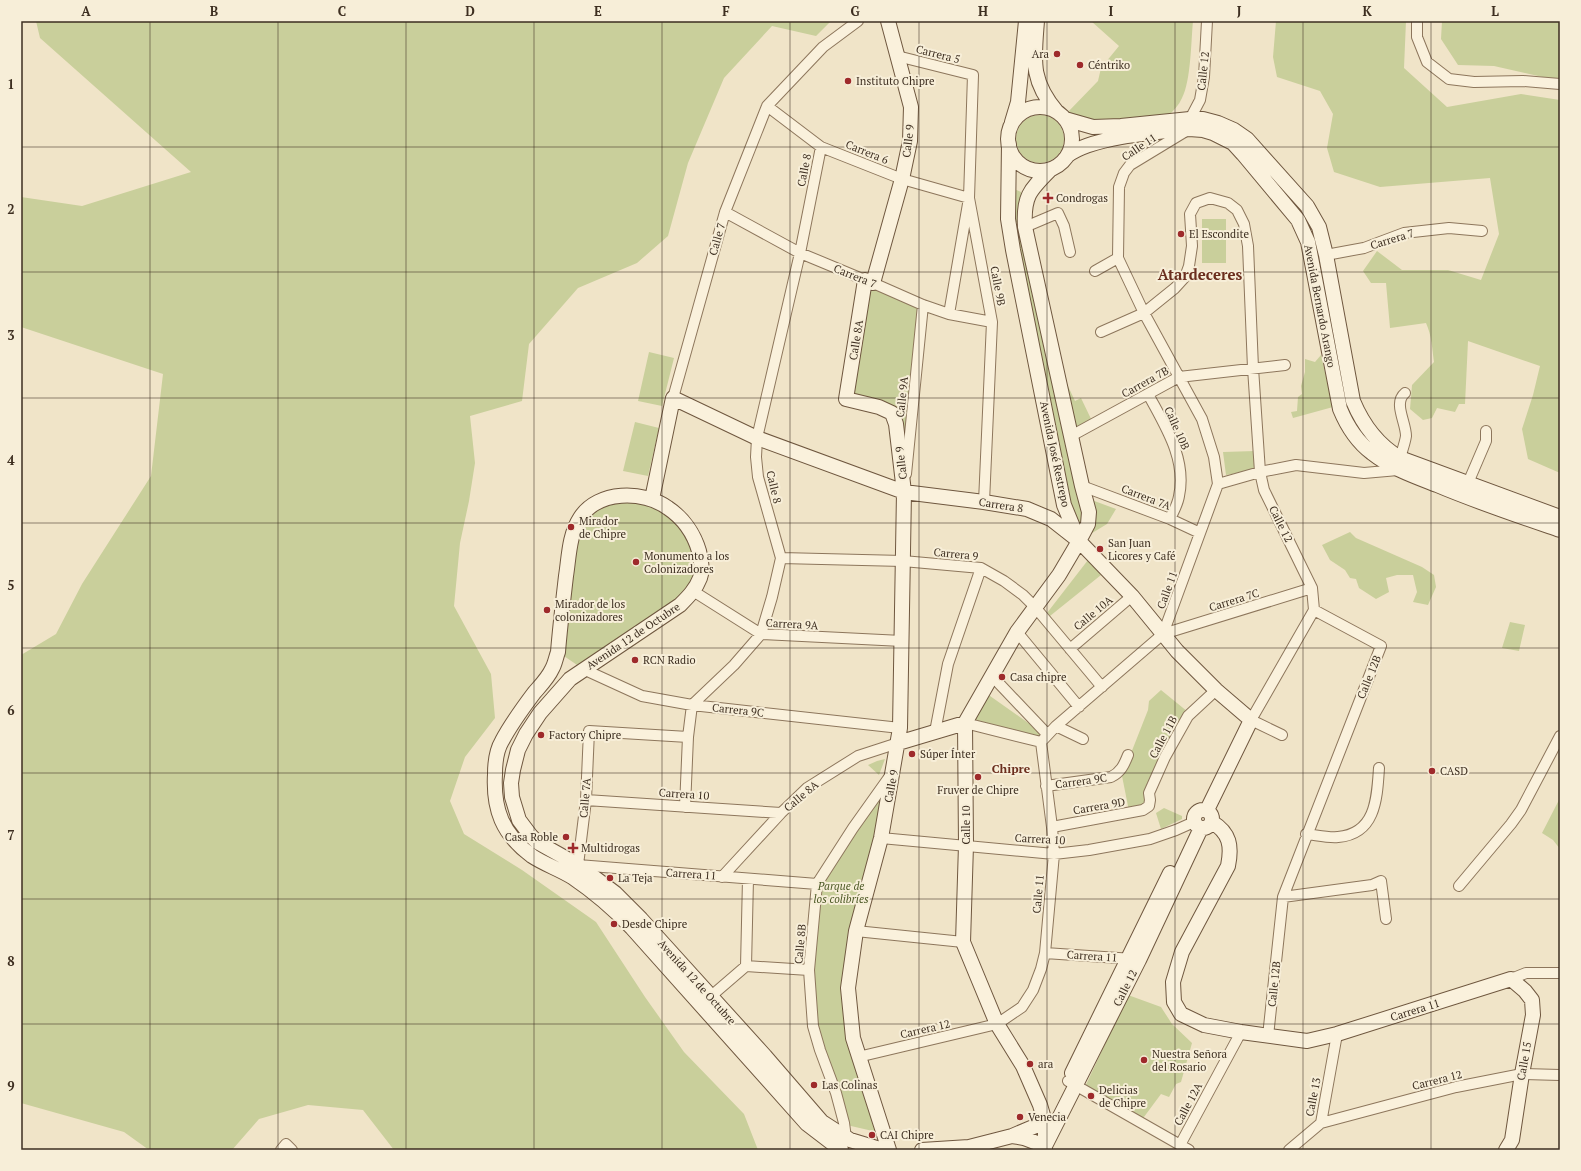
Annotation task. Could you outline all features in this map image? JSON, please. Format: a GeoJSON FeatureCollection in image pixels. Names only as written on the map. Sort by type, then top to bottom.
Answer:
{"type":"FeatureCollection","features":[{"type":"Feature","properties":{"kind":"main road","name":"Calle 9"},"geometry":{"type":"LineString","coordinates":[[869,282],[902,179],[910,141],[911,107],[888,21]]}},
{"type":"Feature","properties":{"kind":"main road"},"geometry":{"type":"LineString","coordinates":[[1026,21],[1018,102],[1008,135],[1009,144],[1014,157],[1024,166],[1032,170],[1042,171],[1060,164],[1067,156],[1071,147],[1072,138],[1070,128],[1047,101],[1037,81],[1034,66],[1037,21]]}},
{"type":"Feature","properties":{"kind":"main road"},"geometry":{"type":"LineString","coordinates":[[1011,126],[1016,118],[1023,112],[1040,107],[1049,109],[1061,116]]}},
{"type":"Feature","properties":{"kind":"main road","name":"Avenida Bernardo Arango"},"geometry":{"type":"LineString","coordinates":[[1061,116],[1093,127],[1189,124],[1213,133],[1233,143],[1298,220],[1308,242],[1340,409],[1346,423],[1356,438],[1372,453],[1399,464],[1466,497],[1560,530]]}},
{"type":"Feature","properties":{"kind":"main road","name":"Avenida Bernardo Arango"},"geometry":{"type":"LineString","coordinates":[[1067,156],[1075,150],[1104,141],[1189,124],[1203,119],[1218,123],[1234,130],[1247,139],[1307,206],[1319,227],[1326,255],[1353,402],[1360,417],[1370,432],[1399,464],[1468,483],[1560,517]]}},
{"type":"Feature","properties":{"kind":"main road","name":"Avenida José Restrepo"},"geometry":{"type":"LineString","coordinates":[[1009,144],[1008,219],[1013,250],[1064,505],[1079,542]]}},
{"type":"Feature","properties":{"kind":"main road","name":"Avenida José Restrepo"},"geometry":{"type":"LineString","coordinates":[[1050,169],[1029,192],[1025,201],[1025,226],[1089,512],[1088,524],[1079,542]]}},
{"type":"Feature","properties":{"kind":"main road","name":"Calle 8A"},"geometry":{"type":"LineString","coordinates":[[869,282],[846,399],[879,407],[892,413]]}},
{"type":"Feature","properties":{"kind":"main road","name":"Carrera 8"},"geometry":{"type":"LineString","coordinates":[[673,398],[757,438],[904,492],[1027,509],[1051,519],[1079,542],[1132,596],[1177,651],[1216,690],[1251,720]]}},
{"type":"Feature","properties":{"kind":"main road","name":"Calle 7"},"geometry":{"type":"LineString","coordinates":[[652,500],[673,398]]}},
{"type":"Feature","properties":{"kind":"main road","name":"Calle 9"},"geometry":{"type":"LineString","coordinates":[[889,1150],[853,1038],[848,988],[856,931],[881,838],[894,771],[900,728],[904,492],[896,424],[892,413]]}},
{"type":"Feature","properties":{"kind":"main road","name":"Avenida 12 de Octubre"},"geometry":{"type":"LineString","coordinates":[[844,1144],[822,1122],[765,1056],[641,919],[615,893],[575,871],[532,856],[517,842],[502,821],[496,808],[494,786],[496,758],[501,742],[521,710],[553,669],[558,652],[571,544],[575,528],[588,508],[610,497],[634,496],[652,500],[667,507],[678,516],[689,529],[697,544],[702,570],[700,579],[693,591],[671,613],[583,669],[570,679],[540,713],[526,734],[515,760],[511,783],[512,797],[519,820],[537,842],[575,871],[632,928],[807,1124],[844,1144],[883,1150]]}},
{"type":"Feature","properties":{"kind":"main road","name":"Calle 10"},"geometry":{"type":"LineString","coordinates":[[1045,1122],[1040,1105],[1023,1066],[997,1024],[963,942],[966,845],[966,723],[1017,632],[1059,575],[1079,542]]}},
{"type":"Feature","properties":{"kind":"main road","name":"Calle 12"},"geometry":{"type":"LineString","coordinates":[[1045,1148],[1072,1083],[1133,959],[1189,835],[1202,822],[1251,720]]}},
{"type":"Feature","properties":{"kind":"main road"},"geometry":{"type":"LineString","coordinates":[[898,743],[966,723]]}},
{"type":"Feature","properties":{"kind":"main road"},"geometry":{"type":"LineString","coordinates":[[1202,822],[1222,829],[1227,836],[1231,851],[1228,866],[1182,952],[1173,982],[1174,1002],[1181,1014],[1204,1025],[1268,1036]]}},
{"type":"Feature","properties":{"kind":"main road","name":"Carrera 11"},"geometry":{"type":"LineString","coordinates":[[1268,1036],[1307,1041],[1337,1034],[1510,979]]}},
{"type":"Feature","properties":{"kind":"main road","name":"Calle 15"},"geometry":{"type":"LineString","coordinates":[[1506,1150],[1512,1140],[1533,1015],[1532,1000],[1525,991],[1510,979]]}},
{"type":"Feature","properties":{"kind":"main road","name":"Calle 12"},"geometry":{"type":"LineString","coordinates":[[1045,1122],[1072,1083]]}},
{"type":"Feature","properties":{"kind":"main road"},"geometry":{"type":"LineString","coordinates":[[922,1150],[969,1147],[1012,1136],[1045,1122],[1045,1148],[1024,1138],[1012,1136]]}},
{"type":"Feature","properties":{"kind":"street","name":"Calle 7"},"geometry":{"type":"LineString","coordinates":[[673,398],[725,212],[767,106],[823,47],[858,21]]}},
{"type":"Feature","properties":{"kind":"street","name":"Calle 12"},"geometry":{"type":"LineString","coordinates":[[1189,124],[1200,100],[1204,77],[1207,21]]}},
{"type":"Feature","properties":{"kind":"street"},"geometry":{"type":"LineString","coordinates":[[1417,21],[1417,37],[1427,62],[1449,79],[1474,82],[1523,81],[1560,84]]}},
{"type":"Feature","properties":{"kind":"street","name":"Carrera 5"},"geometry":{"type":"LineString","coordinates":[[897,56],[973,75]]}},
{"type":"Feature","properties":{"kind":"street","name":"Calle 9B"},"geometry":{"type":"LineString","coordinates":[[973,75],[969,198],[992,322],[984,502]]}},
{"type":"Feature","properties":{"kind":"street","name":"Carrera 6"},"geometry":{"type":"LineString","coordinates":[[767,106],[820,147],[902,179],[969,198]]}},
{"type":"Feature","properties":{"kind":"street","name":"Calle 11"},"geometry":{"type":"LineString","coordinates":[[997,1024],[1022,1007],[1033,990],[1045,954],[1054,854],[1052,826],[1046,786],[1044,738],[1163,634],[1218,484],[1214,457],[1202,419],[1144,312],[1118,258],[1119,187],[1124,173],[1130,165],[1189,124]]}},
{"type":"Feature","properties":{"kind":"street","name":"Calle 8"},"geometry":{"type":"LineString","coordinates":[[692,706],[734,665],[761,634],[772,597],[781,558],[758,477],[756,457],[757,438],[800,253],[820,147]]}},
{"type":"Feature","properties":{"kind":"street"},"geometry":{"type":"LineString","coordinates":[[949,314],[969,198]]}},
{"type":"Feature","properties":{"kind":"street","name":"Calle 12"},"geometry":{"type":"LineString","coordinates":[[1144,312],[1175,288],[1185,277],[1189,266],[1192,246],[1190,214],[1196,203],[1210,198],[1228,203],[1237,210],[1244,224],[1248,246],[1253,368],[1260,472],[1264,490],[1312,588],[1314,610],[1251,720]]}},
{"type":"Feature","properties":{"kind":"street","name":"Carrera 7"},"geometry":{"type":"LineString","coordinates":[[725,212],[800,253],[923,305],[949,314],[992,322]]}},
{"type":"Feature","properties":{"kind":"street"},"geometry":{"type":"LineString","coordinates":[[1025,226],[1058,214],[1064,226],[1070,252]]}},
{"type":"Feature","properties":{"kind":"street","name":"Carrera 7"},"geometry":{"type":"LineString","coordinates":[[1326,255],[1364,248],[1404,233],[1449,228],[1482,231]]}},
{"type":"Feature","properties":{"kind":"street"},"geometry":{"type":"LineString","coordinates":[[1095,271],[1118,258]]}},
{"type":"Feature","properties":{"kind":"street","name":"Calle 9A"},"geometry":{"type":"LineString","coordinates":[[904,492],[923,305]]}},
{"type":"Feature","properties":{"kind":"street"},"geometry":{"type":"LineString","coordinates":[[1101,332],[1144,312]]}},
{"type":"Feature","properties":{"kind":"street","name":"Carrera 7B"},"geometry":{"type":"LineString","coordinates":[[1071,436],[1179,377],[1285,365]]}},
{"type":"Feature","properties":{"kind":"street","name":"Calle 10B"},"geometry":{"type":"LineString","coordinates":[[1148,394],[1177,452],[1180,470],[1179,498],[1170,519]]}},
{"type":"Feature","properties":{"kind":"street"},"geometry":{"type":"LineString","coordinates":[[1218,484],[1260,472],[1296,465],[1364,473],[1399,464],[1406,435],[1399,402],[1401,397],[1405,394]]}},
{"type":"Feature","properties":{"kind":"street"},"geometry":{"type":"LineString","coordinates":[[1468,483],[1486,441],[1486,431]]}},
{"type":"Feature","properties":{"kind":"street","name":"Carrera 7A"},"geometry":{"type":"LineString","coordinates":[[1082,486],[1170,519],[1200,533]]}},
{"type":"Feature","properties":{"kind":"street","name":"Carrera 9"},"geometry":{"type":"LineString","coordinates":[[781,558],[903,561],[981,568],[1004,581],[1023,595],[1035,607],[1102,687]]}},
{"type":"Feature","properties":{"kind":"street"},"geometry":{"type":"LineString","coordinates":[[936,732],[948,664],[981,568]]}},
{"type":"Feature","properties":{"kind":"street","name":"Carrera 7C"},"geometry":{"type":"LineString","coordinates":[[1163,634],[1312,588]]}},
{"type":"Feature","properties":{"kind":"street","name":"Carrera 9A"},"geometry":{"type":"LineString","coordinates":[[693,591],[761,634],[902,641]]}},
{"type":"Feature","properties":{"kind":"street","name":"Calle 10A"},"geometry":{"type":"LineString","coordinates":[[1070,649],[1132,596]]}},
{"type":"Feature","properties":{"kind":"street","name":"Calle 12B"},"geometry":{"type":"LineString","coordinates":[[1268,1036],[1282,897],[1381,646],[1314,610]]}},
{"type":"Feature","properties":{"kind":"street"},"geometry":{"type":"LineString","coordinates":[[1017,632],[1079,707]]}},
{"type":"Feature","properties":{"kind":"street","name":"Carrera 9C"},"geometry":{"type":"LineString","coordinates":[[583,669],[642,696],[692,706],[900,728]]}},
{"type":"Feature","properties":{"kind":"street"},"geometry":{"type":"LineString","coordinates":[[992,676],[1044,738]]}},
{"type":"Feature","properties":{"kind":"street","name":"Calle 11B"},"geometry":{"type":"LineString","coordinates":[[1149,806],[1149,793],[1165,757],[1188,716],[1216,690]]}},
{"type":"Feature","properties":{"kind":"street"},"geometry":{"type":"LineString","coordinates":[[685,807],[688,737],[692,706]]}},
{"type":"Feature","properties":{"kind":"street","name":"Carrera 8"},"geometry":{"type":"LineString","coordinates":[[1251,720],[1282,735]]}},
{"type":"Feature","properties":{"kind":"street"},"geometry":{"type":"LineString","coordinates":[[966,723],[1044,738]]}},
{"type":"Feature","properties":{"kind":"street"},"geometry":{"type":"LineString","coordinates":[[1056,726],[1083,739]]}},
{"type":"Feature","properties":{"kind":"street","name":"Calle 7A"},"geometry":{"type":"LineString","coordinates":[[575,871],[586,800],[589,731],[688,737]]}},
{"type":"Feature","properties":{"kind":"street"},"geometry":{"type":"LineString","coordinates":[[1459,886],[1518,815],[1558,748],[1560,736]]}},
{"type":"Feature","properties":{"kind":"street","name":"Calle 8A"},"geometry":{"type":"LineString","coordinates":[[722,877],[781,813],[807,788],[858,756],[898,743]]}},
{"type":"Feature","properties":{"kind":"street","name":"Carrera 9C"},"geometry":{"type":"LineString","coordinates":[[1046,786],[1111,777],[1117,774],[1122,768],[1128,755]]}},
{"type":"Feature","properties":{"kind":"street"},"geometry":{"type":"LineString","coordinates":[[1306,834],[1337,838],[1354,834],[1367,824],[1377,798],[1379,768]]}},
{"type":"Feature","properties":{"kind":"street","name":"Calle 8B"},"geometry":{"type":"LineString","coordinates":[[844,1144],[844,1123],[836,1093],[813,1026],[810,970],[817,884],[853,828],[894,771]]}},
{"type":"Feature","properties":{"kind":"street","name":"Carrera 10"},"geometry":{"type":"LineString","coordinates":[[586,800],[781,813]]}},
{"type":"Feature","properties":{"kind":"street","name":"Carrera 9D"},"geometry":{"type":"LineString","coordinates":[[1052,826],[1143,810],[1149,806]]}},
{"type":"Feature","properties":{"kind":"street","name":"Carrera 10"},"geometry":{"type":"LineString","coordinates":[[881,838],[1054,854],[1089,850],[1150,839],[1202,822]]}},
{"type":"Feature","properties":{"kind":"street","name":"Carrera 11"},"geometry":{"type":"LineString","coordinates":[[575,871],[722,877],[817,884]]}},
{"type":"Feature","properties":{"kind":"street"},"geometry":{"type":"LineString","coordinates":[[746,966],[748,879]]}},
{"type":"Feature","properties":{"kind":"street"},"geometry":{"type":"LineString","coordinates":[[1282,897],[1372,885],[1381,881],[1386,919]]}},
{"type":"Feature","properties":{"kind":"street"},"geometry":{"type":"LineString","coordinates":[[856,931],[963,942]]}},
{"type":"Feature","properties":{"kind":"street","name":"Carrera 11"},"geometry":{"type":"LineString","coordinates":[[1045,954],[1133,959]]}},
{"type":"Feature","properties":{"kind":"street"},"geometry":{"type":"LineString","coordinates":[[710,997],[746,966],[810,970]]}},
{"type":"Feature","properties":{"kind":"street","name":"Carrera 11"},"geometry":{"type":"LineString","coordinates":[[1510,979],[1526,973],[1560,973]]}},
{"type":"Feature","properties":{"kind":"street","name":"Carrera 12"},"geometry":{"type":"LineString","coordinates":[[858,1057],[997,1024]]}},
{"type":"Feature","properties":{"kind":"street","name":"Calle 12A"},"geometry":{"type":"LineString","coordinates":[[1180,1146],[1241,1032]]}},
{"type":"Feature","properties":{"kind":"street","name":"Calle 13"},"geometry":{"type":"LineString","coordinates":[[1289,1150],[1321,1122],[1337,1034]]}},
{"type":"Feature","properties":{"kind":"street","name":"Carrera 12"},"geometry":{"type":"LineString","coordinates":[[1321,1122],[1456,1087],[1522,1074],[1560,1075]]}},
{"type":"Feature","properties":{"kind":"street"},"geometry":{"type":"LineString","coordinates":[[1072,1083],[1180,1146],[1190,1150]]}},
{"type":"Feature","properties":{"kind":"green space"},"geometry":{"type":"Polygon","coordinates":[[[36,21],[831,21],[816,36],[772,26],[724,78],[688,163],[668,236],[637,263],[578,288],[529,344],[522,401],[470,416],[475,463],[460,543],[454,606],[491,674],[495,718],[465,757],[450,801],[464,834],[522,870],[596,922],[645,997],[684,1052],[744,1114],[758,1150],[394,1150],[363,1110],[308,1105],[259,1119],[232,1150],[149,1150],[124,1132],[21,1103],[21,655],[56,634],[82,584],[151,476],[163,374],[21,327],[21,197],[82,206],[191,172],[40,38],[36,21]]]}},
{"type":"Feature","properties":{"kind":"green space"},"geometry":{"type":"Polygon","coordinates":[[[1091,21],[1193,21],[1189,71],[1185,91],[1175,109],[1169,115],[1099,124],[1066,114],[1098,81],[1101,68],[1119,46],[1091,21]]]}},
{"type":"Feature","properties":{"kind":"green space"},"geometry":{"type":"Polygon","coordinates":[[[1276,21],[1406,21],[1404,68],[1447,107],[1521,94],[1560,100],[1560,473],[1528,459],[1522,429],[1533,395],[1540,366],[1468,341],[1465,404],[1459,404],[1455,412],[1437,408],[1432,418],[1423,420],[1410,409],[1412,385],[1434,362],[1431,338],[1428,328],[1426,323],[1390,328],[1386,283],[1371,283],[1363,271],[1377,251],[1402,270],[1448,270],[1481,280],[1499,234],[1490,178],[1380,187],[1334,172],[1327,148],[1333,114],[1320,91],[1277,77],[1273,57],[1276,21]]]}},
{"type":"Feature","properties":{"kind":"green space"},"geometry":{"type":"Polygon","coordinates":[[[1442,21],[1560,21],[1560,81],[1494,66],[1458,65],[1441,39],[1442,21]]]}},
{"type":"Feature","properties":{"kind":"green space"},"geometry":{"type":"Polygon","coordinates":[[[1035,115],[1045,115],[1057,122],[1064,134],[1064,144],[1057,156],[1045,163],[1035,163],[1027,159],[1020,152],[1016,144],[1016,134],[1020,126],[1027,119],[1035,115]]]}},
{"type":"Feature","properties":{"kind":"green space"},"geometry":{"type":"Polygon","coordinates":[[[1014,189],[1021,192],[1021,212],[1089,499],[1116,509],[1107,524],[1079,541],[1018,249],[1014,189]]]}},
{"type":"Feature","properties":{"kind":"green space"},"geometry":{"type":"Polygon","coordinates":[[[1202,219],[1226,219],[1226,263],[1202,263],[1202,219]]]}},
{"type":"Feature","properties":{"kind":"green space"},"geometry":{"type":"Polygon","coordinates":[[[861,279],[923,305],[904,492],[893,412],[851,393],[861,279]]]}},
{"type":"Feature","properties":{"kind":"green space"},"geometry":{"type":"Polygon","coordinates":[[[649,352],[674,358],[662,406],[638,401],[649,352]]]}},
{"type":"Feature","properties":{"kind":"green space"},"geometry":{"type":"Polygon","coordinates":[[[1321,355],[1333,407],[1293,418],[1291,412],[1297,411],[1298,397],[1302,394],[1301,386],[1305,372],[1305,359],[1315,362],[1321,355]]]}},
{"type":"Feature","properties":{"kind":"green space"},"geometry":{"type":"Polygon","coordinates":[[[1067,384],[1075,401],[1081,398],[1092,421],[1075,430],[1065,385],[1067,384]]]}},
{"type":"Feature","properties":{"kind":"green space"},"geometry":{"type":"Polygon","coordinates":[[[635,422],[659,428],[648,476],[623,471],[635,422]]]}},
{"type":"Feature","properties":{"kind":"green space"},"geometry":{"type":"Polygon","coordinates":[[[1255,451],[1257,470],[1226,475],[1223,452],[1255,451]]]}},
{"type":"Feature","properties":{"kind":"green space","name":"Monumento a los Colonizadores"},"geometry":{"type":"Polygon","coordinates":[[[652,499],[697,544],[693,591],[583,669],[558,652],[572,537],[598,502],[652,499]]]}},
{"type":"Feature","properties":{"kind":"green space"},"geometry":{"type":"Polygon","coordinates":[[[1350,532],[1356,538],[1422,567],[1434,575],[1436,587],[1428,605],[1413,602],[1417,592],[1413,575],[1397,575],[1386,578],[1389,592],[1376,599],[1359,588],[1356,579],[1350,578],[1345,570],[1330,560],[1322,545],[1350,532]]]}},
{"type":"Feature","properties":{"kind":"green space"},"geometry":{"type":"Polygon","coordinates":[[[1088,560],[1101,575],[1050,616],[1047,613],[1088,560]]]}},
{"type":"Feature","properties":{"kind":"green space"},"geometry":{"type":"Polygon","coordinates":[[[1510,622],[1525,625],[1519,651],[1502,648],[1510,622]]]}},
{"type":"Feature","properties":{"kind":"green space"},"geometry":{"type":"Polygon","coordinates":[[[1161,690],[1188,712],[1147,805],[1129,811],[1122,776],[1148,710],[1149,701],[1161,690]]]}},
{"type":"Feature","properties":{"kind":"green space"},"geometry":{"type":"Polygon","coordinates":[[[983,691],[1048,737],[1041,742],[965,723],[983,691]]]}},
{"type":"Feature","properties":{"kind":"green space"},"geometry":{"type":"Polygon","coordinates":[[[885,759],[879,775],[868,765],[877,761],[885,759]]]}},
{"type":"Feature","properties":{"kind":"green space","name":"Parque de los colibríes"},"geometry":{"type":"Polygon","coordinates":[[[894,771],[848,988],[877,1132],[844,1123],[820,1050],[809,970],[817,884],[894,771]]]}},
{"type":"Feature","properties":{"kind":"green space"},"geometry":{"type":"Polygon","coordinates":[[[1560,798],[1560,849],[1553,840],[1542,833],[1560,798]]]}},
{"type":"Feature","properties":{"kind":"green space"},"geometry":{"type":"Polygon","coordinates":[[[1164,808],[1182,816],[1182,819],[1161,829],[1156,813],[1164,808]]]}},
{"type":"Feature","properties":{"kind":"green space"},"geometry":{"type":"Polygon","coordinates":[[[1128,995],[1161,1007],[1172,1024],[1192,1043],[1181,1082],[1176,1084],[1169,1097],[1161,1094],[1141,1121],[1084,1089],[1128,995]]]}},
{"type":"Feature","properties":{"kind":"place","name":"Ara"},"geometry":{"type":"Point","coordinates":[1057,54]}},
{"type":"Feature","properties":{"kind":"place","name":"Céntriko"},"geometry":{"type":"Point","coordinates":[1080,65]}},
{"type":"Feature","properties":{"kind":"place","name":"Instituto Chipre"},"geometry":{"type":"Point","coordinates":[848,81]}},
{"type":"Feature","properties":{"kind":"place","name":"Condrogas"},"geometry":{"type":"Point","coordinates":[1048,198]}},
{"type":"Feature","properties":{"kind":"place","name":"El Escondite"},"geometry":{"type":"Point","coordinates":[1181,234]}},
{"type":"Feature","properties":{"kind":"place","name":"Mirador de Chipre"},"geometry":{"type":"Point","coordinates":[571,527]}},
{"type":"Feature","properties":{"kind":"place","name":"San Juan Licores y Café"},"geometry":{"type":"Point","coordinates":[1100,549]}},
{"type":"Feature","properties":{"kind":"place","name":"Monumento a los Colonizadores"},"geometry":{"type":"Point","coordinates":[636,562]}},
{"type":"Feature","properties":{"kind":"place","name":"Mirador de los colonizadores"},"geometry":{"type":"Point","coordinates":[547,610]}},
{"type":"Feature","properties":{"kind":"place","name":"RCN Radio"},"geometry":{"type":"Point","coordinates":[635,660]}},
{"type":"Feature","properties":{"kind":"place","name":"Casa chipre"},"geometry":{"type":"Point","coordinates":[1002,677]}},
{"type":"Feature","properties":{"kind":"place","name":"Factory Chipre"},"geometry":{"type":"Point","coordinates":[541,735]}},
{"type":"Feature","properties":{"kind":"place","name":"Súper Ínter"},"geometry":{"type":"Point","coordinates":[912,754]}},
{"type":"Feature","properties":{"kind":"place","name":"CASD"},"geometry":{"type":"Point","coordinates":[1432,771]}},
{"type":"Feature","properties":{"kind":"place","name":"Fruver de Chipre"},"geometry":{"type":"Point","coordinates":[978,777]}},
{"type":"Feature","properties":{"kind":"place","name":"Casa Roble"},"geometry":{"type":"Point","coordinates":[566,837]}},
{"type":"Feature","properties":{"kind":"place","name":"Multidrogas"},"geometry":{"type":"Point","coordinates":[573,848]}},
{"type":"Feature","properties":{"kind":"place","name":"La Teja"},"geometry":{"type":"Point","coordinates":[610,878]}},
{"type":"Feature","properties":{"kind":"place","name":"Desde Chipre"},"geometry":{"type":"Point","coordinates":[614,924]}},
{"type":"Feature","properties":{"kind":"place","name":"Nuestra Señora del Rosario"},"geometry":{"type":"Point","coordinates":[1144,1060]}},
{"type":"Feature","properties":{"kind":"place","name":"ara"},"geometry":{"type":"Point","coordinates":[1030,1064]}},
{"type":"Feature","properties":{"kind":"place","name":"Las Colinas"},"geometry":{"type":"Point","coordinates":[814,1085]}},
{"type":"Feature","properties":{"kind":"place","name":"Delicias de Chipre"},"geometry":{"type":"Point","coordinates":[1091,1096]}},
{"type":"Feature","properties":{"kind":"place","name":"Venecia"},"geometry":{"type":"Point","coordinates":[1020,1117]}},
{"type":"Feature","properties":{"kind":"place","name":"CAI Chipre"},"geometry":{"type":"Point","coordinates":[872,1135]}},
{"type":"Feature","properties":{"kind":"district","name":"Atardeceres"},"geometry":{"type":"Point","coordinates":[1200,274]}},
{"type":"Feature","properties":{"kind":"district","name":"Chipre"},"geometry":{"type":"Point","coordinates":[1011,768]}}]}
